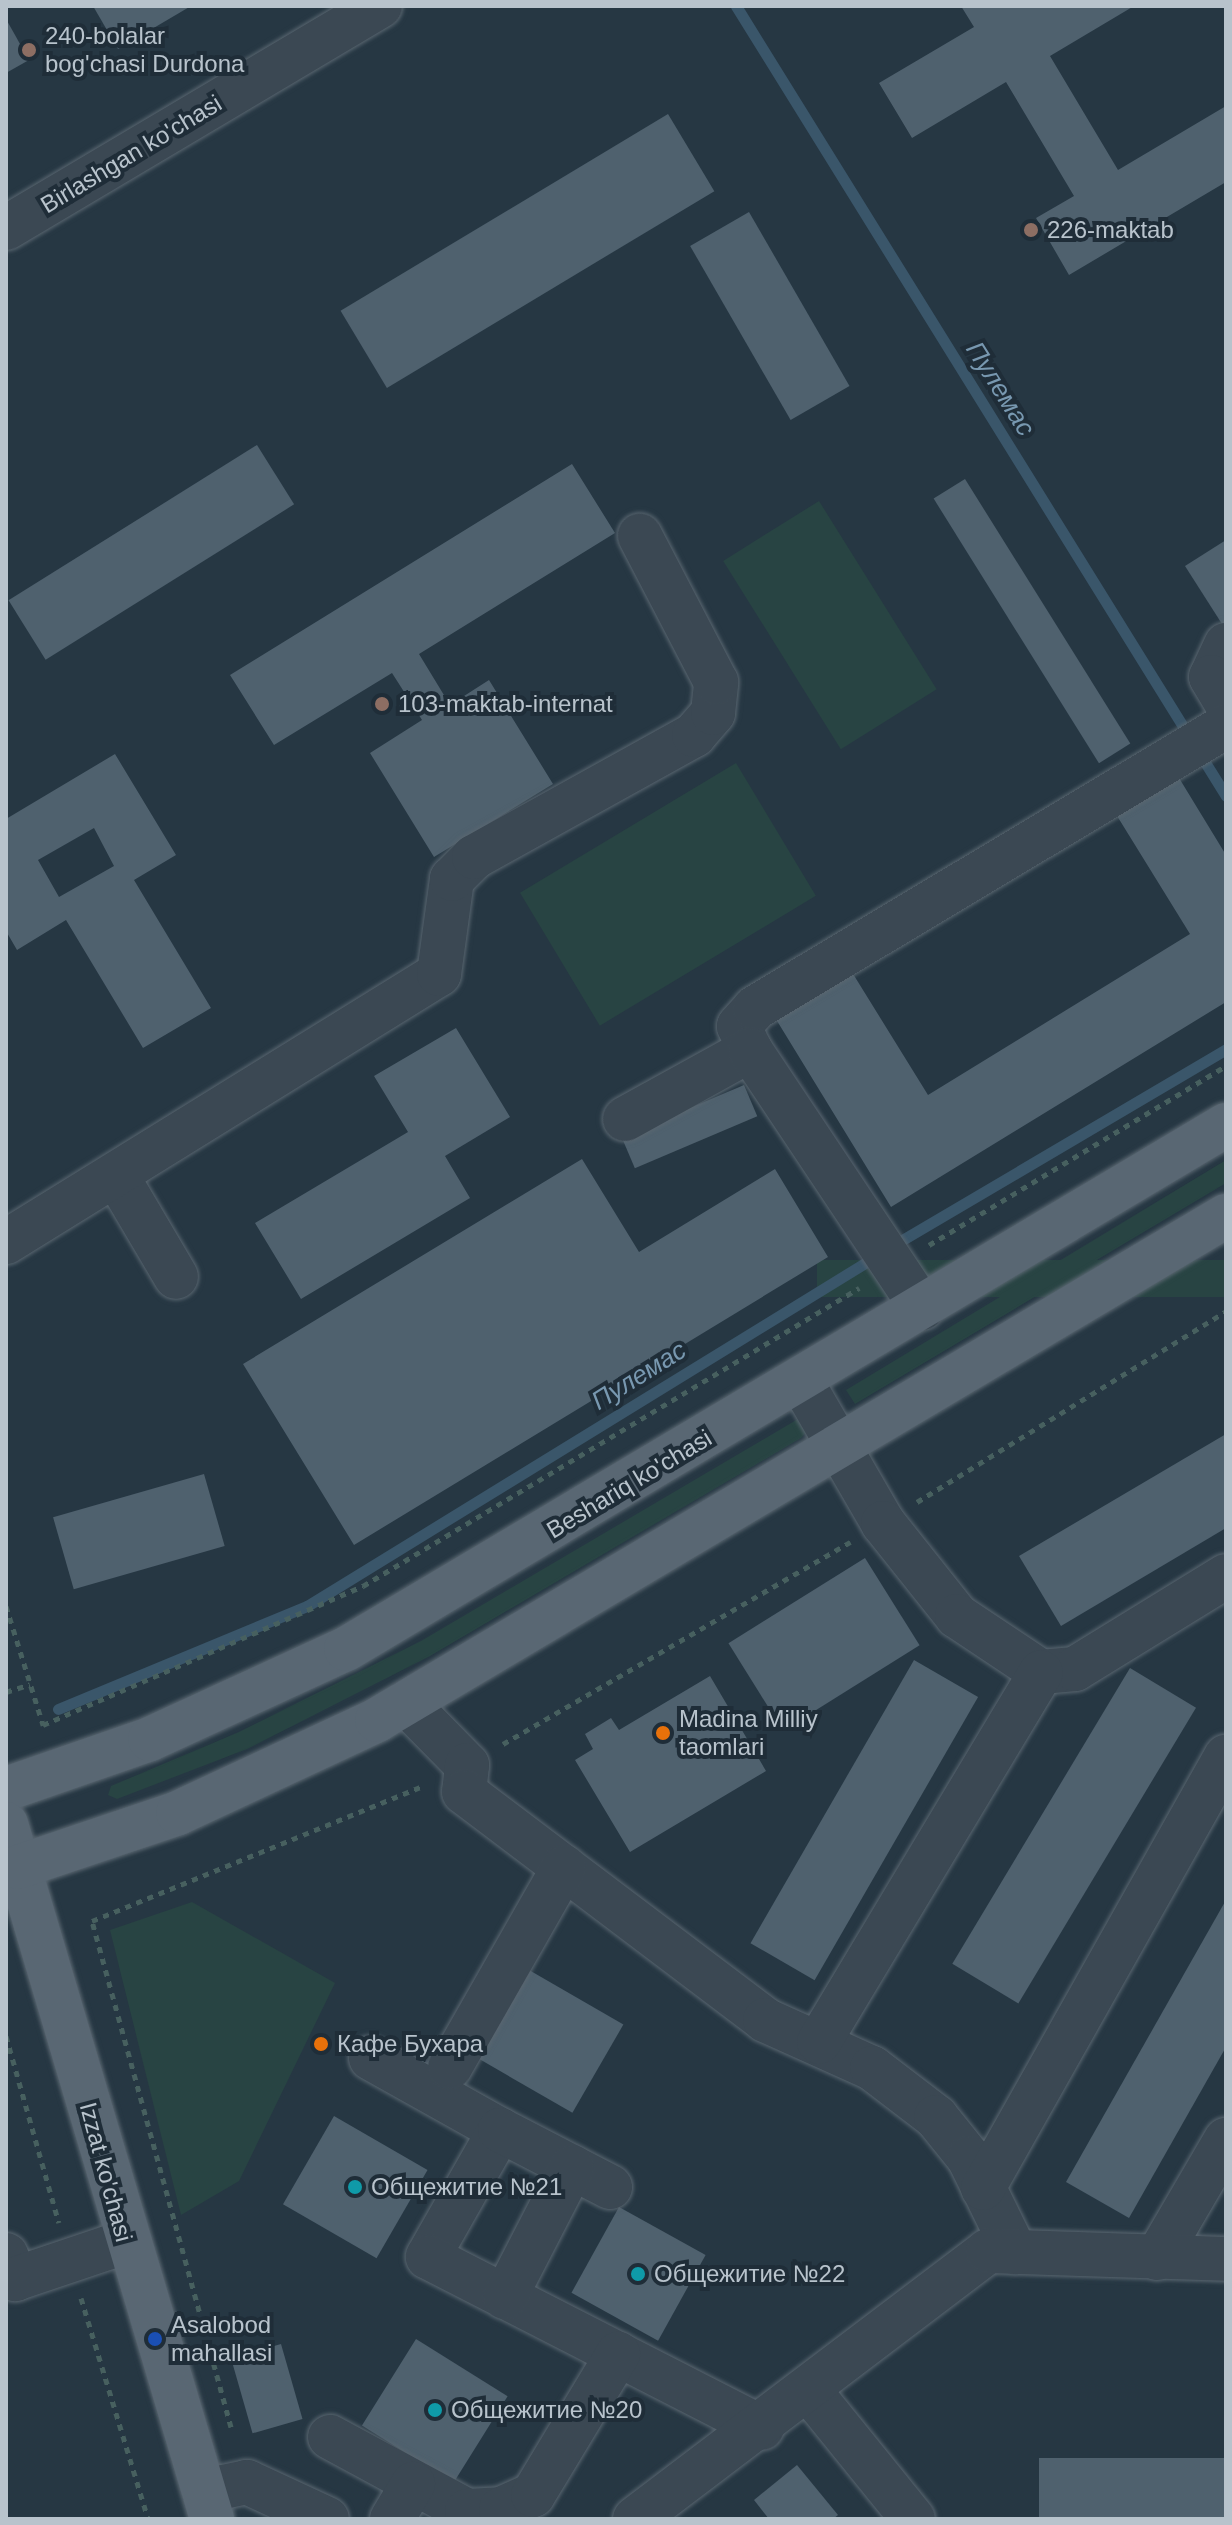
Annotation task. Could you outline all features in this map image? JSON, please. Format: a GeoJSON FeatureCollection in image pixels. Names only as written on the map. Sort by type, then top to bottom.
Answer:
{"type":"FeatureCollection","features":[{"type":"Feature","properties":{"kind":"main road","name":"Beshariq ko'chasi"},"geometry":{"type":"LineString","coordinates":[[6,1789],[150,1739],[346,1649],[801,1381],[1226,1125]]}},
{"type":"Feature","properties":{"kind":"main road"},"geometry":{"type":"LineString","coordinates":[[18,1867],[178,1813],[406,1703],[1226,1216]]}},
{"type":"Feature","properties":{"kind":"main road","name":"Izzat ko'chasi"},"geometry":{"type":"LineString","coordinates":[[6,1824],[125,2242],[208,2505]]}},
{"type":"Feature","properties":{"kind":"street","name":"Birlashgan ko'chasi"},"geometry":{"type":"LineString","coordinates":[[6,228],[380,6]]}},
{"type":"Feature","properties":{"kind":"street"},"geometry":{"type":"LineString","coordinates":[[6,1242],[439,974],[452,879],[474,857],[694,735],[713,713],[716,682],[640,536]]}},
{"type":"Feature","properties":{"kind":"street"},"geometry":{"type":"LineString","coordinates":[[1226,645],[1211,677],[1226,702]]}},
{"type":"Feature","properties":{"kind":"street"},"geometry":{"type":"LineString","coordinates":[[922,1308],[750,1050],[739,1026],[755,1008],[1204,739]]}},
{"type":"Feature","properties":{"kind":"street"},"geometry":{"type":"LineString","coordinates":[[625,1119],[750,1050]]}},
{"type":"Feature","properties":{"kind":"street"},"geometry":{"type":"LineString","coordinates":[[116,1175],[176,1277]]}},
{"type":"Feature","properties":{"kind":"street"},"geometry":{"type":"LineString","coordinates":[[801,1381],[883,1523],[957,1616],[1041,1672],[1075,1669],[1226,1576]]}},
{"type":"Feature","properties":{"kind":"street"},"geometry":{"type":"LineString","coordinates":[[819,2042],[1041,1672]]}},
{"type":"Feature","properties":{"kind":"street"},"geometry":{"type":"LineString","coordinates":[[406,1703],[467,1765],[464,1792],[765,2020],[872,2068],[936,2117],[983,2188],[1015,2252]]}},
{"type":"Feature","properties":{"kind":"street"},"geometry":{"type":"LineString","coordinates":[[983,2188],[1226,1757]]}},
{"type":"Feature","properties":{"kind":"street"},"geometry":{"type":"LineString","coordinates":[[450,2067],[564,1867]]}},
{"type":"Feature","properties":{"kind":"street"},"geometry":{"type":"LineString","coordinates":[[371,2058],[610,2187]]}},
{"type":"Feature","properties":{"kind":"street"},"geometry":{"type":"LineString","coordinates":[[500,2130],[428,2257],[762,2428]]}},
{"type":"Feature","properties":{"kind":"street"},"geometry":{"type":"LineString","coordinates":[[1157,2258],[1226,2140]]}},
{"type":"Feature","properties":{"kind":"street"},"geometry":{"type":"LineString","coordinates":[[505,2297],[572,2167]]}},
{"type":"Feature","properties":{"kind":"street"},"geometry":{"type":"LineString","coordinates":[[9,2273],[125,2242]]}},
{"type":"Feature","properties":{"kind":"street"},"geometry":{"type":"LineString","coordinates":[[635,2519],[811,2393],[988,2251],[1226,2259]]}},
{"type":"Feature","properties":{"kind":"street"},"geometry":{"type":"LineString","coordinates":[[330,2437],[402,2501],[467,2511],[501,2509],[533,2495],[618,2354]]}},
{"type":"Feature","properties":{"kind":"street"},"geometry":{"type":"LineString","coordinates":[[811,2393],[913,2519]]}},
{"type":"Feature","properties":{"kind":"street"},"geometry":{"type":"LineString","coordinates":[[208,2505],[247,2482],[327,2519]]}},
{"type":"Feature","properties":{"kind":"path"},"geometry":{"type":"LineString","coordinates":[[6,1606],[43,1725],[363,1586],[1226,1066]]}},
{"type":"Feature","properties":{"kind":"path"},"geometry":{"type":"LineString","coordinates":[[6,1692],[30,1684]]}},
{"type":"Feature","properties":{"kind":"green space"},"geometry":{"type":"Polygon","coordinates":[[[819,501],[937,689],[841,749],[723,561],[819,501]]]}},
{"type":"Feature","properties":{"kind":"green space"},"geometry":{"type":"Polygon","coordinates":[[[736,763],[816,896],[600,1026],[520,893],[736,763]]]}},
{"type":"Feature","properties":{"kind":"green space"},"geometry":{"type":"Polygon","coordinates":[[[1226,1160],[1226,1183],[855,1404],[846,1390],[1226,1160]]]}},
{"type":"Feature","properties":{"kind":"green space"},"geometry":{"type":"Polygon","coordinates":[[[817,1260],[1226,1260],[1226,1297],[817,1297],[817,1260]]]}},
{"type":"Feature","properties":{"kind":"green space"},"geometry":{"type":"Polygon","coordinates":[[[798,1419],[806,1432],[801,1438],[430,1656],[247,1749],[117,1799],[108,1795],[111,1786],[239,1732],[421,1641],[798,1419]]]}},
{"type":"Feature","properties":{"kind":"green space"},"geometry":{"type":"Polygon","coordinates":[[[192,1902],[335,1983],[239,2181],[181,2215],[110,1930],[192,1902]]]}},
{"type":"Feature","properties":{"kind":"building"},"geometry":{"type":"Polygon","coordinates":[[[93,6],[191,6],[118,49],[93,6]]]}},
{"type":"Feature","properties":{"kind":"building"},"geometry":{"type":"Polygon","coordinates":[[[961,6],[1134,6],[1050,56],[1118,170],[1226,106],[1226,182],[1069,275],[1036,218],[1074,196],[1006,82],[912,138],[879,83],[974,27],[961,6]]]}},
{"type":"Feature","properties":{"kind":"building"},"geometry":{"type":"Polygon","coordinates":[[[6,19],[29,60],[6,73],[6,19]]]}},
{"type":"Feature","properties":{"kind":"building"},"geometry":{"type":"Polygon","coordinates":[[[668,114],[714,191],[387,388],[341,311],[668,114]]]}},
{"type":"Feature","properties":{"kind":"building"},"geometry":{"type":"Polygon","coordinates":[[[749,212],[850,386],[791,420],[690,246],[749,212]]]}},
{"type":"Feature","properties":{"kind":"building"},"geometry":{"type":"Polygon","coordinates":[[[257,445],[294,504],[46,660],[9,600],[257,445]]]}},
{"type":"Feature","properties":{"kind":"building"},"geometry":{"type":"Polygon","coordinates":[[[572,464],[615,533],[419,654],[450,705],[489,680],[553,784],[434,857],[370,753],[422,720],[392,673],[274,745],[230,675],[572,464]]]}},
{"type":"Feature","properties":{"kind":"building"},"geometry":{"type":"Polygon","coordinates":[[[965,479],[1130,744],[1099,763],[934,499],[965,479]]]}},
{"type":"Feature","properties":{"kind":"building"},"geometry":{"type":"Polygon","coordinates":[[[1226,540],[1226,622],[1222,624],[1185,566],[1226,540]]]}},
{"type":"Feature","properties":{"kind":"building"},"geometry":{"type":"Polygon","coordinates":[[[115,754],[176,855],[134,880],[211,1008],[143,1048],[66,920],[17,950],[6,931],[6,819],[115,754]],[[94,828],[38,860],[59,897],[114,866],[94,828]]]}},
{"type":"Feature","properties":{"kind":"building"},"geometry":{"type":"Polygon","coordinates":[[[1176,773],[1226,855],[1226,1002],[891,1207],[774,1016],[850,969],[928,1095],[1190,934],[1114,811],[1176,773]]]}},
{"type":"Feature","properties":{"kind":"building"},"geometry":{"type":"Polygon","coordinates":[[[456,1028],[510,1117],[445,1156],[470,1198],[301,1299],[255,1223],[408,1132],[374,1076],[456,1028]]]}},
{"type":"Feature","properties":{"kind":"building"},"geometry":{"type":"Polygon","coordinates":[[[744,1085],[757,1116],[635,1168],[622,1137],[744,1085]]]}},
{"type":"Feature","properties":{"kind":"building"},"geometry":{"type":"Polygon","coordinates":[[[582,1159],[639,1252],[775,1169],[828,1257],[354,1545],[243,1364],[582,1159]]]}},
{"type":"Feature","properties":{"kind":"building"},"geometry":{"type":"Polygon","coordinates":[[[1226,1434],[1226,1528],[1061,1626],[1019,1556],[1226,1434]]]}},
{"type":"Feature","properties":{"kind":"building"},"geometry":{"type":"Polygon","coordinates":[[[204,1474],[225,1546],[74,1589],[53,1517],[204,1474]]]}},
{"type":"Feature","properties":{"kind":"building"},"geometry":{"type":"Polygon","coordinates":[[[865,1558],[920,1645],[783,1731],[728,1643],[865,1558]]]}},
{"type":"Feature","properties":{"kind":"building"},"geometry":{"type":"Polygon","coordinates":[[[914,1660],[978,1697],[815,1980],[750,1943],[914,1660]]]}},
{"type":"Feature","properties":{"kind":"building"},"geometry":{"type":"Polygon","coordinates":[[[1130,1668],[1196,1708],[1018,2003],[952,1964],[1130,1668]]]}},
{"type":"Feature","properties":{"kind":"building"},"geometry":{"type":"Polygon","coordinates":[[[710,1676],[766,1771],[630,1852],[575,1760],[593,1749],[585,1734],[611,1718],[619,1730],[710,1676]]]}},
{"type":"Feature","properties":{"kind":"building"},"geometry":{"type":"Polygon","coordinates":[[[1226,1900],[1226,2047],[1129,2218],[1066,2182],[1226,1900]]]}},
{"type":"Feature","properties":{"kind":"building"},"geometry":{"type":"Polygon","coordinates":[[[529,1970],[623,2024],[572,2113],[478,2058],[529,1970]]]}},
{"type":"Feature","properties":{"kind":"building","name":"Общежитие №21"},"geometry":{"type":"Polygon","coordinates":[[[334,2116],[428,2170],[377,2258],[283,2204],[334,2116]]]}},
{"type":"Feature","properties":{"kind":"building","name":"Общежитие №22"},"geometry":{"type":"Polygon","coordinates":[[[619,2207],[706,2255],[658,2341],[571,2293],[619,2207]]]}},
{"type":"Feature","properties":{"kind":"building","name":"Общежитие №20"},"geometry":{"type":"Polygon","coordinates":[[[416,2339],[508,2396],[454,2483],[362,2426],[416,2339]]]}},
{"type":"Feature","properties":{"kind":"building"},"geometry":{"type":"Polygon","coordinates":[[[281,2344],[302,2419],[253,2433],[231,2358],[281,2344]]]}},
{"type":"Feature","properties":{"kind":"building"},"geometry":{"type":"Polygon","coordinates":[[[1039,2458],[1226,2458],[1226,2519],[1039,2519],[1039,2458]]]}},
{"type":"Feature","properties":{"kind":"building"},"geometry":{"type":"Polygon","coordinates":[[[797,2465],[838,2515],[833,2519],[769,2519],[754,2500],[797,2465]]]}},
{"type":"Feature","properties":{"kind":"waterway","name":"Пулемас"},"geometry":{"type":"LineString","coordinates":[[736,6],[1189,736]]}},
{"type":"Feature","properties":{"kind":"waterway","name":"Пулемас"},"geometry":{"type":"LineString","coordinates":[[1198,751],[1226,796]]}},
{"type":"Feature","properties":{"kind":"waterway","name":"Пулемас"},"geometry":{"type":"LineString","coordinates":[[892,1246],[1226,1049]]}},
{"type":"Feature","properties":{"kind":"waterway","name":"Пулемас"},"geometry":{"type":"LineString","coordinates":[[58,1709],[307,1606],[878,1255]]}},
{"type":"Feature","properties":{"kind":"place","name":"240-bolalar bog'chasi Durdona"},"geometry":{"type":"Point","coordinates":[29,50]}},
{"type":"Feature","properties":{"kind":"place","name":"226-maktab"},"geometry":{"type":"Point","coordinates":[1031,230]}},
{"type":"Feature","properties":{"kind":"place","name":"103-maktab-internat"},"geometry":{"type":"Point","coordinates":[382,704]}},
{"type":"Feature","properties":{"kind":"place","name":"Madina Milliy taomlari"},"geometry":{"type":"Point","coordinates":[663,1733]}},
{"type":"Feature","properties":{"kind":"place","name":"Кафе Бухара"},"geometry":{"type":"Point","coordinates":[321,2044]}},
{"type":"Feature","properties":{"kind":"place","name":"Общежитие №21"},"geometry":{"type":"Point","coordinates":[355,2187]}},
{"type":"Feature","properties":{"kind":"place","name":"Общежитие №22"},"geometry":{"type":"Point","coordinates":[638,2274]}},
{"type":"Feature","properties":{"kind":"place","name":"Asalobod mahallasi"},"geometry":{"type":"Point","coordinates":[155,2339]}},
{"type":"Feature","properties":{"kind":"place","name":"Общежитие №20"},"geometry":{"type":"Point","coordinates":[435,2410]}}]}
